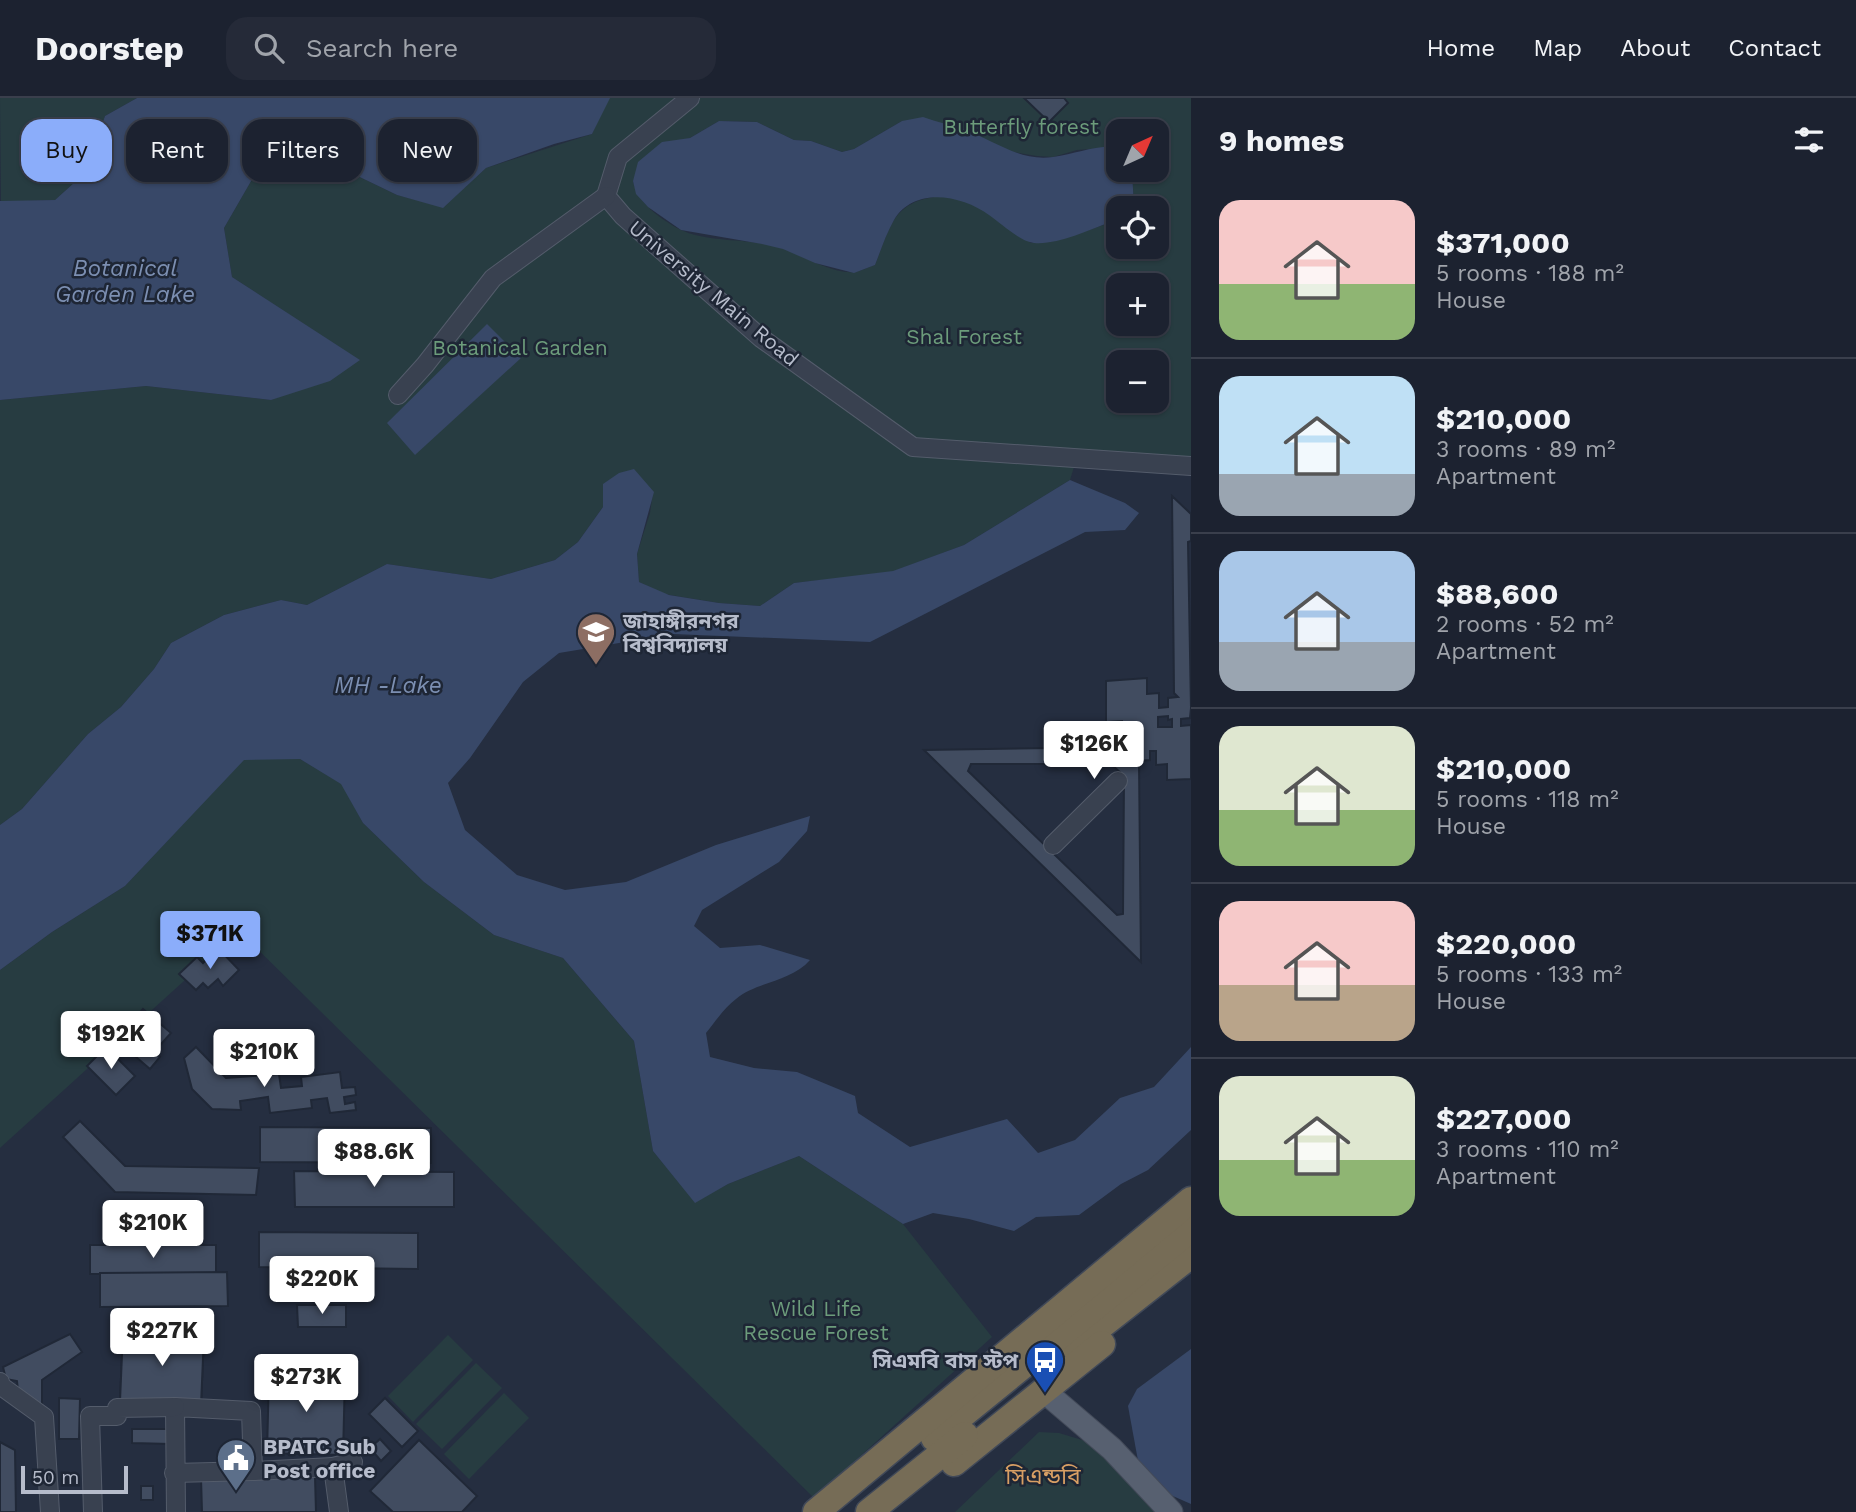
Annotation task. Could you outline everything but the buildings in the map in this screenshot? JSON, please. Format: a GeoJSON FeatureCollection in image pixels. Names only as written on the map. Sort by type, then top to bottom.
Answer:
{"type":"FeatureCollection","features":[{"type":"Feature","properties":{"kind":"highway"},"geometry":{"type":"LineString","coordinates":[[816,1512],[1191,1200]]}},
{"type":"Feature","properties":{"kind":"highway"},"geometry":{"type":"LineString","coordinates":[[843,1512],[1191,1230]]}},
{"type":"Feature","properties":{"kind":"highway"},"geometry":{"type":"LineString","coordinates":[[869,1512],[1191,1255]]}},
{"type":"Feature","properties":{"kind":"highway"},"geometry":{"type":"LineString","coordinates":[[891,1512],[1191,1274]]}},
{"type":"Feature","properties":{"kind":"main road"},"geometry":{"type":"LineString","coordinates":[[1044,1391],[1112,1449],[1171,1512]]}},
{"type":"Feature","properties":{"kind":"street"},"geometry":{"type":"LineString","coordinates":[[398,395],[442,345],[493,278],[606,195],[618,157],[690,98]]}},
{"type":"Feature","properties":{"kind":"street","name":"University Main Road"},"geometry":{"type":"LineString","coordinates":[[606,195],[623,216],[761,338],[913,447],[1191,466]]}},
{"type":"Feature","properties":{"kind":"street"},"geometry":{"type":"LineString","coordinates":[[1053,845],[1118,781]]}},
{"type":"Feature","properties":{"kind":"street"},"geometry":{"type":"LineString","coordinates":[[0,1382],[1,1386],[44,1417],[50,1512]]}},
{"type":"Feature","properties":{"kind":"street"},"geometry":{"type":"LineString","coordinates":[[175,1407],[176,1512]]}},
{"type":"Feature","properties":{"kind":"street"},"geometry":{"type":"LineString","coordinates":[[93,1512],[90,1416],[117,1416],[117,1408],[251,1410],[253,1471]]}},
{"type":"Feature","properties":{"kind":"street"},"geometry":{"type":"LineString","coordinates":[[174,1472],[333,1467],[353,1462]]}},
{"type":"Feature","properties":{"kind":"street"},"geometry":{"type":"LineString","coordinates":[[333,1467],[339,1512]]}},
{"type":"Feature","properties":{"kind":"green space"},"geometry":{"type":"Polygon","coordinates":[[[0,98],[137,98],[104,119],[21,119],[21,182],[75,182],[55,200],[1,202],[0,98]]]}},
{"type":"Feature","properties":{"kind":"green space","name":"Botanical Garden"},"geometry":{"type":"Polygon","coordinates":[[[608,98],[1191,98],[1191,466],[1077,457],[1070,480],[964,545],[889,573],[794,583],[760,606],[719,603],[664,594],[639,582],[637,554],[650,513],[653,492],[604,484],[603,507],[578,542],[555,560],[491,579],[387,564],[307,605],[281,600],[224,615],[171,643],[154,669],[121,707],[88,734],[22,809],[0,825],[0,400],[146,386],[271,400],[359,360],[232,277],[224,228],[251,182],[364,182],[364,179],[397,195],[443,207],[471,182],[477,182],[477,176],[486,168],[592,134],[608,98]],[[1106,119],[1106,148],[1077,150],[1053,157],[1007,151],[966,130],[902,121],[854,149],[842,152],[811,141],[794,140],[757,122],[719,121],[690,138],[669,143],[633,181],[639,196],[657,215],[691,234],[772,245],[838,271],[855,272],[875,265],[889,230],[901,211],[911,204],[932,197],[967,201],[1031,243],[1106,224],[1106,259],[1169,259],[1169,196],[1133,196],[1133,182],[1169,182],[1169,119],[1106,119]]]}},
{"type":"Feature","properties":{"kind":"green space","name":"Wild Life Rescue Forest"},"geometry":{"type":"Polygon","coordinates":[[[244,759],[300,759],[342,784],[363,823],[424,882],[494,935],[563,958],[634,1041],[653,1151],[695,1202],[728,1184],[799,1156],[903,1224],[992,1337],[814,1498],[239,931],[0,1148],[0,970],[52,932],[125,886],[244,759]]]}},
{"type":"Feature","properties":{"kind":"green space"},"geometry":{"type":"Polygon","coordinates":[[[448,1335],[473,1360],[413,1422],[388,1396],[448,1335]]]}},
{"type":"Feature","properties":{"kind":"green space"},"geometry":{"type":"Polygon","coordinates":[[[476,1363],[502,1388],[442,1449],[416,1424],[476,1363]]]}},
{"type":"Feature","properties":{"kind":"green space"},"geometry":{"type":"Polygon","coordinates":[[[504,1393],[529,1418],[469,1479],[444,1454],[504,1393]]]}},
{"type":"Feature","properties":{"kind":"green space"},"geometry":{"type":"Polygon","coordinates":[[[1039,1432],[1059,1433],[1112,1449],[1171,1512],[955,1512],[1039,1432]]]}},
{"type":"Feature","properties":{"kind":"water","name":"Botanical Garden Lake"},"geometry":{"type":"Polygon","coordinates":[[[137,98],[610,98],[592,134],[486,168],[477,176],[477,119],[378,119],[378,182],[471,182],[443,208],[397,195],[364,179],[364,119],[242,119],[242,182],[251,182],[224,228],[232,277],[360,360],[330,381],[271,400],[146,386],[0,400],[0,201],[55,200],[75,182],[112,182],[112,119],[104,119],[137,98]]]}},
{"type":"Feature","properties":{"kind":"water"},"geometry":{"type":"Polygon","coordinates":[[[923,117],[976,134],[1018,153],[1041,158],[1106,147],[1106,182],[1133,182],[1133,196],[1106,196],[1106,224],[1043,243],[1028,242],[978,208],[966,203],[939,197],[926,198],[913,202],[894,220],[875,265],[854,273],[815,263],[783,249],[681,230],[648,207],[636,194],[633,181],[638,162],[662,142],[690,138],[719,121],[757,122],[794,140],[811,141],[842,152],[854,149],[902,121],[923,117]]]}},
{"type":"Feature","properties":{"kind":"water"},"geometry":{"type":"Polygon","coordinates":[[[487,324],[521,358],[415,455],[387,423],[487,324]]]}},
{"type":"Feature","properties":{"kind":"water","name":"MH -Lake"},"geometry":{"type":"Polygon","coordinates":[[[634,469],[654,492],[637,554],[639,582],[669,595],[719,603],[760,606],[794,583],[893,571],[964,545],[1070,480],[1125,503],[1139,513],[1125,530],[1085,532],[870,642],[673,634],[559,653],[523,682],[470,758],[448,783],[465,830],[517,875],[565,890],[626,882],[716,845],[810,816],[807,831],[779,862],[702,910],[694,926],[720,948],[760,945],[810,960],[794,973],[754,988],[728,1006],[706,1033],[710,1057],[754,1068],[797,1072],[855,1096],[858,1113],[910,1147],[1007,1119],[1038,1153],[1075,1140],[1120,1098],[1154,1087],[1191,1047],[1191,1130],[1148,1170],[1121,1184],[1079,1215],[1036,1217],[1014,1231],[933,1213],[903,1224],[799,1156],[728,1184],[695,1203],[653,1151],[634,1041],[563,958],[494,935],[424,882],[363,823],[341,784],[300,759],[244,760],[125,886],[52,932],[0,970],[0,825],[22,809],[88,734],[121,707],[154,669],[171,643],[224,615],[281,600],[307,605],[387,564],[491,579],[555,560],[578,542],[603,507],[603,484],[619,473],[634,469]]]}},
{"type":"Feature","properties":{"kind":"water"},"geometry":{"type":"Polygon","coordinates":[[[1191,1349],[1191,1504],[1166,1493],[1139,1466],[1128,1406],[1137,1389],[1191,1349]]]}},
{"type":"Feature","properties":{"kind":"place","name":"জাহাঙ্গীরনগর বিশ্ববিদ্যালয়"},"geometry":{"type":"Point","coordinates":[596,666]}},
{"type":"Feature","properties":{"kind":"place","name":"সিএমবি বাস স্টপ"},"geometry":{"type":"Point","coordinates":[1045,1394]}},
{"type":"Feature","properties":{"kind":"place","name":"BPATC Sub Post office"},"geometry":{"type":"Point","coordinates":[236,1492]}},
{"type":"Feature","properties":{"kind":"district","name":"সিএন্ডবি"},"geometry":{"type":"Point","coordinates":[1043,1476]}},
{"type":"Feature","properties":{"kind":"park label","name":"Butterfly forest"},"geometry":{"type":"Point","coordinates":[1021,126]}},
{"type":"Feature","properties":{"kind":"park label","name":"Shal Forest"},"geometry":{"type":"Point","coordinates":[964,336]}}]}
